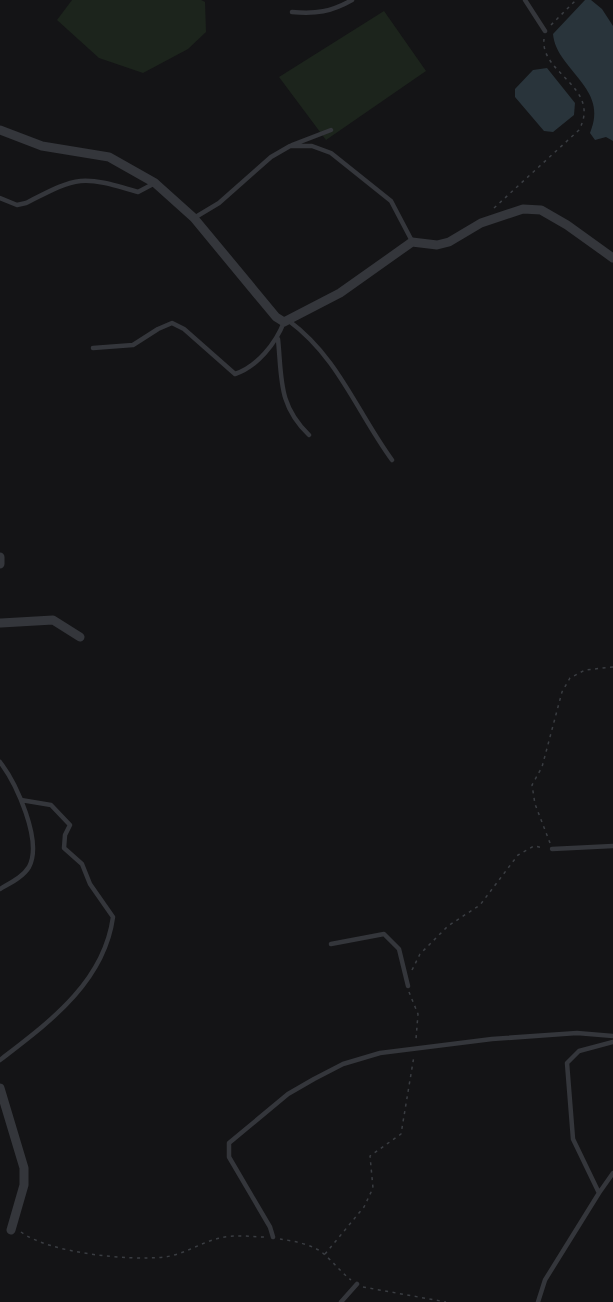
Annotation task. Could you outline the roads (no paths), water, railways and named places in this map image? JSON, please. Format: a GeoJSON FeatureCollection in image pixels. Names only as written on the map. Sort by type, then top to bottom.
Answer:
{"type":"FeatureCollection","features":[{"type":"Feature","properties":{"kind":"street"},"geometry":{"type":"LineString","coordinates":[[0,130],[42,146],[109,158],[154,183],[194,218],[276,317],[287,321],[372,273],[400,248],[412,242],[437,245],[449,242],[481,223],[523,209],[541,210],[567,225],[613,258]]}},
{"type":"Feature","properties":{"kind":"street"},"geometry":{"type":"LineString","coordinates":[[0,557],[0,564]]}},
{"type":"Feature","properties":{"kind":"street"},"geometry":{"type":"LineString","coordinates":[[0,612],[1,625],[53,620],[80,637]]}},
{"type":"Feature","properties":{"kind":"street"},"geometry":{"type":"LineString","coordinates":[[0,1088],[24,1168],[24,1185],[11,1230]]}},
{"type":"Feature","properties":{"kind":"lane"},"geometry":{"type":"LineString","coordinates":[[292,12],[320,14],[337,9],[352,0]]}},
{"type":"Feature","properties":{"kind":"lane"},"geometry":{"type":"LineString","coordinates":[[525,0],[546,31]]}},
{"type":"Feature","properties":{"kind":"lane"},"geometry":{"type":"LineString","coordinates":[[194,218],[219,203],[271,157],[290,146],[331,129]]}},
{"type":"Feature","properties":{"kind":"lane"},"geometry":{"type":"LineString","coordinates":[[290,146],[312,146],[331,153],[365,178],[391,201],[412,242]]}},
{"type":"Feature","properties":{"kind":"lane"},"geometry":{"type":"LineString","coordinates":[[0,198],[17,205],[26,203],[80,179],[96,180],[138,192],[154,183]]}},
{"type":"Feature","properties":{"kind":"lane"},"geometry":{"type":"LineString","coordinates":[[93,348],[133,345],[172,323],[184,329],[235,374],[249,368],[278,339],[287,321],[309,336],[338,371],[376,439],[392,460]]}},
{"type":"Feature","properties":{"kind":"lane"},"geometry":{"type":"LineString","coordinates":[[278,339],[284,402],[297,424],[309,435]]}},
{"type":"Feature","properties":{"kind":"lane"},"geometry":{"type":"LineString","coordinates":[[0,762],[21,800],[30,830],[33,857],[24,874],[0,889]]}},
{"type":"Feature","properties":{"kind":"lane"},"geometry":{"type":"LineString","coordinates":[[0,1060],[54,1019],[82,989],[105,948],[113,917],[90,884],[82,864],[64,848],[65,836],[70,825],[51,805],[21,800]]}},
{"type":"Feature","properties":{"kind":"lane"},"geometry":{"type":"LineString","coordinates":[[552,849],[613,846]]}},
{"type":"Feature","properties":{"kind":"lane"},"geometry":{"type":"LineString","coordinates":[[331,944],[384,934],[399,949],[408,986]]}},
{"type":"Feature","properties":{"kind":"lane"},"geometry":{"type":"LineString","coordinates":[[273,1237],[229,1157],[228,1149],[233,1137],[288,1095],[343,1064],[380,1053],[578,1033],[613,1036]]}},
{"type":"Feature","properties":{"kind":"lane"},"geometry":{"type":"LineString","coordinates":[[599,1193],[573,1139],[567,1063],[579,1051],[613,1042]]}},
{"type":"Feature","properties":{"kind":"lane"},"geometry":{"type":"LineString","coordinates":[[538,1302],[545,1280],[613,1173]]}},
{"type":"Feature","properties":{"kind":"lane"},"geometry":{"type":"LineString","coordinates":[[341,1302],[357,1284]]}}]}
